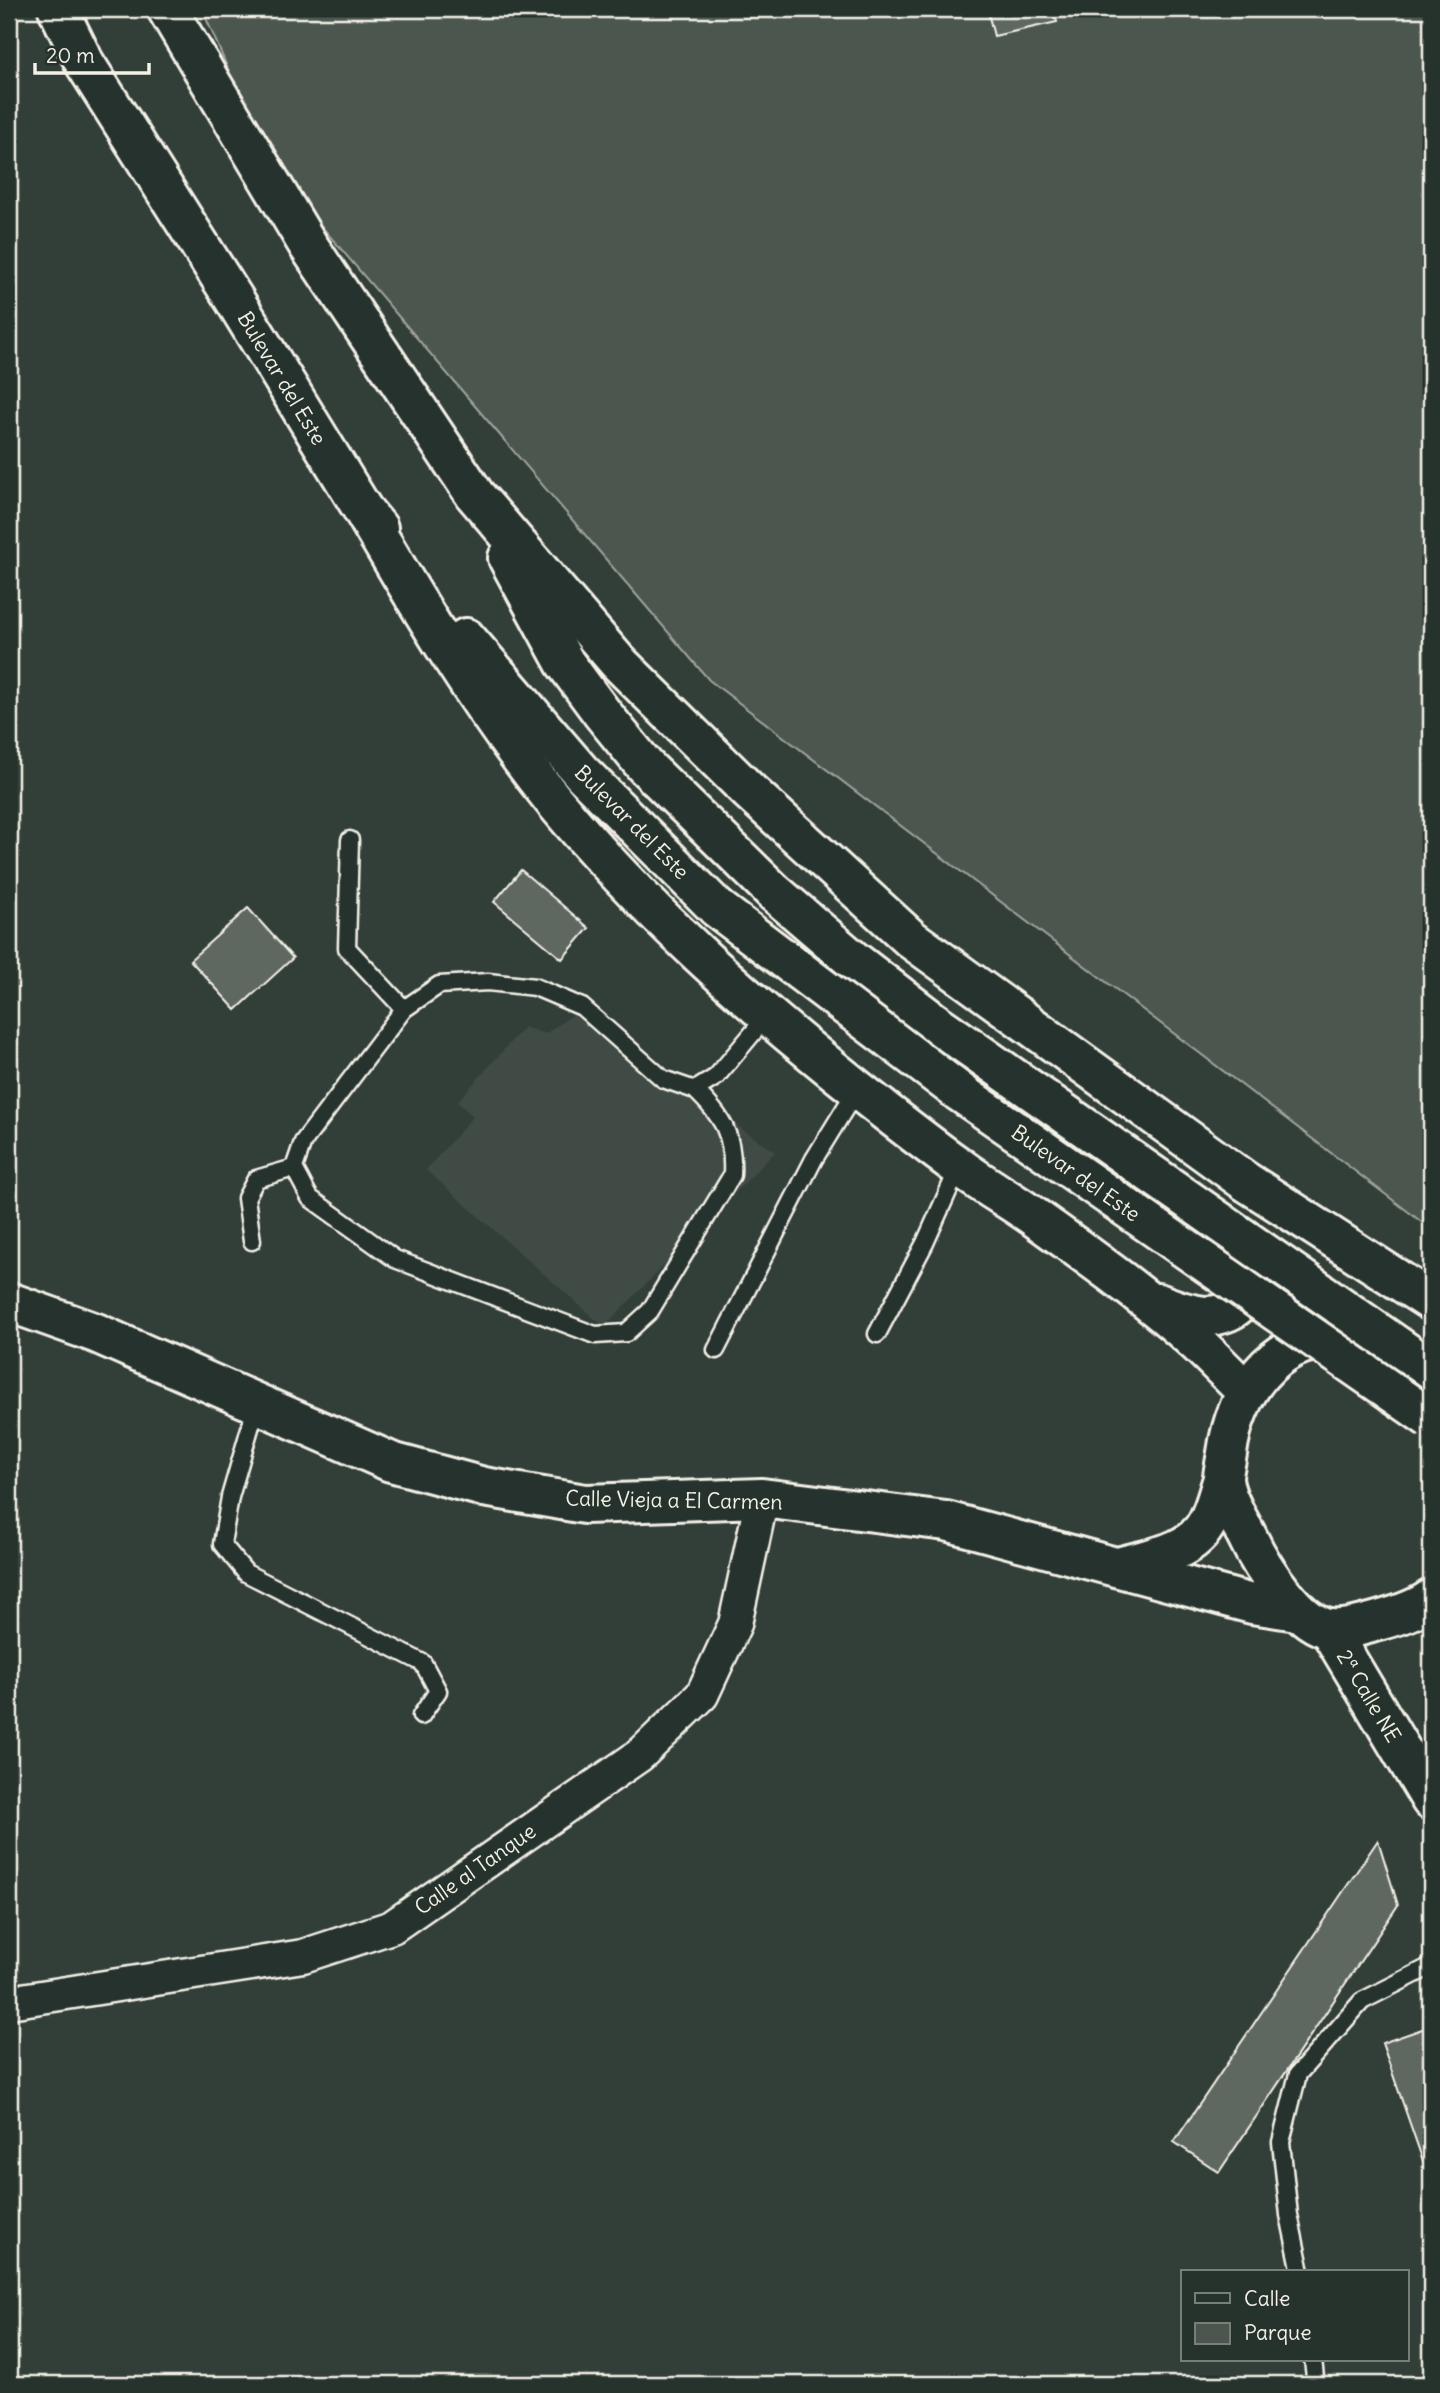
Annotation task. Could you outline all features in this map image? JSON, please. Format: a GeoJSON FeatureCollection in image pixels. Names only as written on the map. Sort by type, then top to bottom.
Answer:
{"type":"FeatureCollection","features":[{"type":"Feature","properties":{"kind":"main road","name":"Bulevar del Este"},"geometry":{"type":"LineString","coordinates":[[58,9],[84,62],[363,510],[487,665],[581,772],[717,908],[961,1093],[1431,1419]]}},
{"type":"Feature","properties":{"kind":"main road"},"geometry":{"type":"LineString","coordinates":[[167,9],[308,245],[475,495],[565,663],[645,766],[702,824],[785,901],[853,960],[931,1020],[1419,1361]]}},
{"type":"Feature","properties":{"kind":"main road"},"geometry":{"type":"LineString","coordinates":[[475,495],[617,661],[750,792],[911,939],[1245,1181],[1431,1301]]}},
{"type":"Feature","properties":{"kind":"main road"},"geometry":{"type":"LineString","coordinates":[[363,510],[420,608],[511,746],[611,866],[672,930],[857,1089],[959,1167],[1035,1218],[1111,1275],[1196,1342],[1247,1392]]}},
{"type":"Feature","properties":{"kind":"main road"},"geometry":{"type":"LineString","coordinates":[[1111,1275],[1154,1302],[1192,1314],[1217,1315],[1238,1305],[1246,1294],[1248,1283],[1243,1261],[1225,1233],[1200,1207]]}},
{"type":"Feature","properties":{"kind":"main road","name":"Calle Vieja a El Carmen"},"geometry":{"type":"LineString","coordinates":[[9,1302],[96,1333],[391,1462],[484,1487],[585,1504],[762,1498],[946,1521],[1349,1629],[1392,1618],[1431,1599]]}},
{"type":"Feature","properties":{"kind":"main road"},"geometry":{"type":"LineString","coordinates":[[1116,1567],[1180,1549],[1193,1540],[1208,1523],[1223,1479],[1230,1432],[1247,1392],[1276,1358],[1296,1345],[1325,1339],[1380,1343],[1419,1361]]}},
{"type":"Feature","properties":{"kind":"main road","name":"2ª Calle NE"},"geometry":{"type":"LineString","coordinates":[[1223,1479],[1233,1508],[1268,1574],[1313,1620],[1431,1800]]}},
{"type":"Feature","properties":{"kind":"street","name":"Calle al Tanque"},"geometry":{"type":"LineString","coordinates":[[9,2002],[303,1956],[392,1927],[640,1755],[702,1695],[735,1624],[762,1498]]}},
{"type":"Feature","properties":{"kind":"lane"},"geometry":{"type":"LineString","coordinates":[[350,839],[347,948],[404,1009]]}},
{"type":"Feature","properties":{"kind":"lane"},"geometry":{"type":"LineString","coordinates":[[488,982],[534,987],[582,1007],[663,1079],[695,1090],[717,1111],[733,1150],[732,1175],[650,1311],[626,1333],[595,1335],[395,1259],[310,1198],[294,1168],[303,1142],[404,1009],[439,985],[488,982]]}},
{"type":"Feature","properties":{"kind":"lane"},"geometry":{"type":"LineString","coordinates":[[695,1090],[716,1077],[768,1015]]}},
{"type":"Feature","properties":{"kind":"lane"},"geometry":{"type":"LineString","coordinates":[[716,1350],[814,1158],[857,1089]]}},
{"type":"Feature","properties":{"kind":"lane"},"geometry":{"type":"LineString","coordinates":[[877,1334],[925,1242],[959,1167]]}},
{"type":"Feature","properties":{"kind":"lane"},"geometry":{"type":"LineString","coordinates":[[252,1241],[246,1198],[256,1179],[294,1168]]}},
{"type":"Feature","properties":{"kind":"lane"},"geometry":{"type":"LineString","coordinates":[[257,1404],[230,1497],[222,1544],[246,1573],[423,1663],[438,1691],[421,1716]]}},
{"type":"Feature","properties":{"kind":"lane"},"geometry":{"type":"LineString","coordinates":[[1301,2270],[1289,2215],[1281,2142],[1298,2074],[1362,2001],[1431,1966]]}},
{"type":"Feature","properties":{"kind":"lane"},"geometry":{"type":"LineString","coordinates":[[1311,2384],[1315,2376],[1313,2362]]}},
{"type":"Feature","properties":{"kind":"shaded area"},"geometry":{"type":"Polygon","coordinates":[[[577,1012],[775,1152],[604,1327],[426,1170],[473,1116],[457,1102],[524,1027],[545,1034],[577,1012]]]}},
{"type":"Feature","properties":{"kind":"green space"},"geometry":{"type":"Polygon","coordinates":[[[202,9],[1431,9],[1431,1229],[709,680],[270,166],[202,9]]]}},
{"type":"Feature","properties":{"kind":"building"},"geometry":{"type":"Polygon","coordinates":[[[987,9],[1054,9],[1057,22],[994,36],[987,9]]]}},
{"type":"Feature","properties":{"kind":"building"},"geometry":{"type":"Polygon","coordinates":[[[521,870],[589,928],[562,959],[494,902],[521,870]]]}},
{"type":"Feature","properties":{"kind":"building"},"geometry":{"type":"Polygon","coordinates":[[[248,908],[293,958],[236,1010],[190,960],[248,908]]]}},
{"type":"Feature","properties":{"kind":"building"},"geometry":{"type":"Polygon","coordinates":[[[1378,1840],[1398,1905],[1219,2172],[1174,2142],[1378,1840]]]}},
{"type":"Feature","properties":{"kind":"building"},"geometry":{"type":"Polygon","coordinates":[[[1431,2026],[1431,2184],[1382,2043],[1431,2026]]]}}]}
